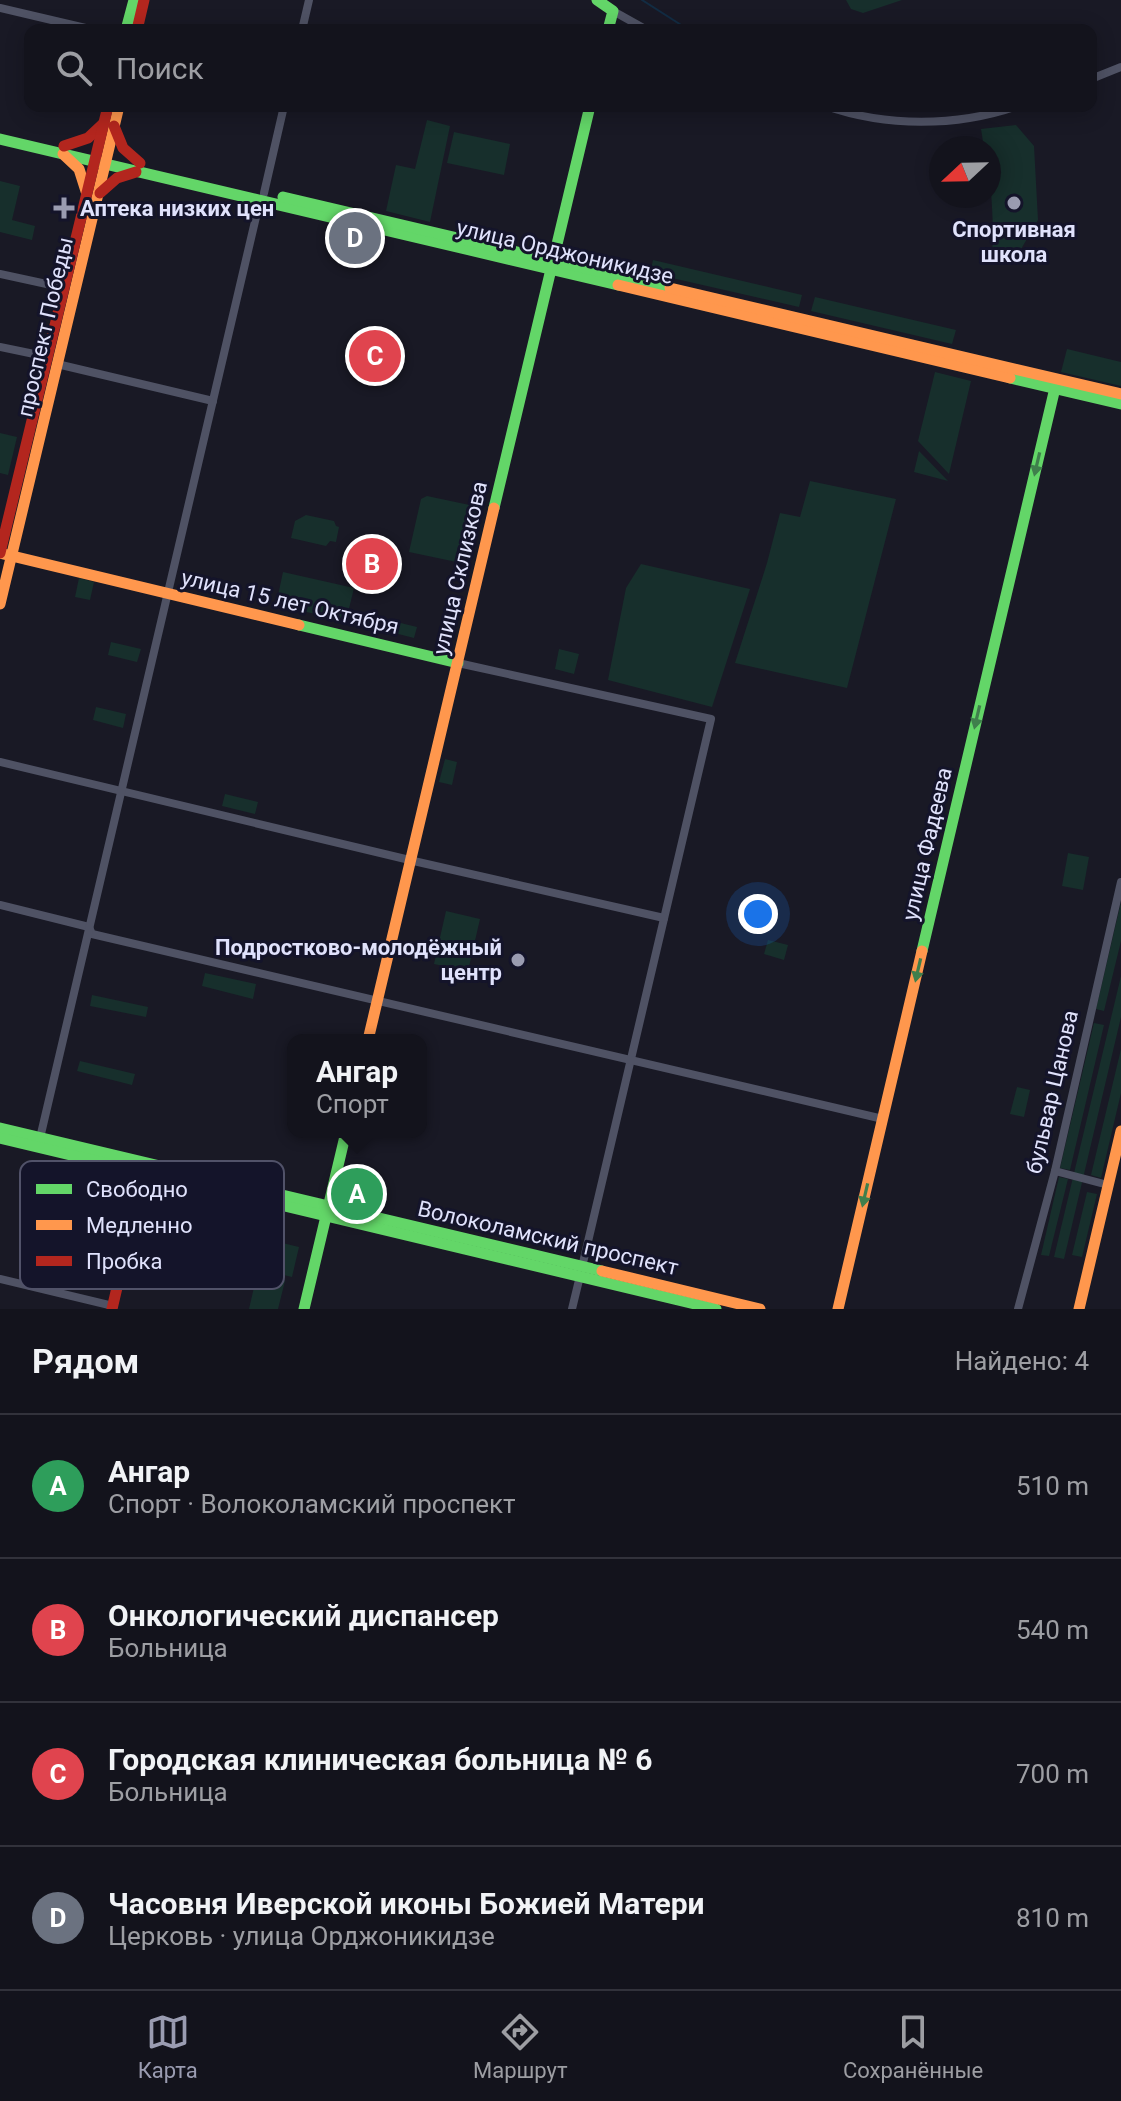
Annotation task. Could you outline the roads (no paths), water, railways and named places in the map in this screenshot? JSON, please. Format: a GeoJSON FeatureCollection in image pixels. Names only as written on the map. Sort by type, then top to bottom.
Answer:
{"type":"FeatureCollection","features":[{"type":"Feature","properties":{"kind":"main road"},"geometry":{"type":"LineString","coordinates":[[128,24],[134,0]]}},
{"type":"Feature","properties":{"kind":"main road"},"geometry":{"type":"LineString","coordinates":[[138,24],[144,0]]}},
{"type":"Feature","properties":{"kind":"main road"},"geometry":{"type":"LineString","coordinates":[[597,0],[613,11],[610,24]]}},
{"type":"Feature","properties":{"kind":"main road","name":"проспект Победы"},"geometry":{"type":"LineString","coordinates":[[109,112],[110,124]]}},
{"type":"Feature","properties":{"kind":"main road","name":"проспект Победы"},"geometry":{"type":"LineString","coordinates":[[0,604],[4,554],[101,158],[116,112]]}},
{"type":"Feature","properties":{"kind":"main road","name":"улица Склизкова"},"geometry":{"type":"LineString","coordinates":[[369,1034],[589,112]]}},
{"type":"Feature","properties":{"kind":"main road"},"geometry":{"type":"LineString","coordinates":[[110,124],[123,148],[139,167],[92,196],[79,169],[64,150],[110,124]]}},
{"type":"Feature","properties":{"kind":"main road","name":"улица Орджоникидзе"},"geometry":{"type":"LineString","coordinates":[[0,131],[64,150]]}},
{"type":"Feature","properties":{"kind":"main road","name":"улица Орджоникидзе"},"geometry":{"type":"LineString","coordinates":[[0,139],[101,158],[262,196],[1121,404]]}},
{"type":"Feature","properties":{"kind":"main road","name":"проспект Победы"},"geometry":{"type":"LineString","coordinates":[[52,362],[65,288],[92,196]]}},
{"type":"Feature","properties":{"kind":"main road","name":"улица Орджоникидзе"},"geometry":{"type":"LineString","coordinates":[[552,265],[1121,394]]}},
{"type":"Feature","properties":{"kind":"main road"},"geometry":{"type":"LineString","coordinates":[[934,360],[946,353]]}},
{"type":"Feature","properties":{"kind":"main road","name":"улица Фадеева"},"geometry":{"type":"LineString","coordinates":[[838,1309],[1055,388]]}},
{"type":"Feature","properties":{"kind":"main road","name":"улица 15 лет Октября"},"geometry":{"type":"LineString","coordinates":[[4,554],[458,663]]}},
{"type":"Feature","properties":{"kind":"main road","name":"Волоколамский проспект"},"geometry":{"type":"LineString","coordinates":[[0,1128],[131,1161]]}},
{"type":"Feature","properties":{"kind":"main road"},"geometry":{"type":"LineString","coordinates":[[1079,1309],[1121,1131]]}},
{"type":"Feature","properties":{"kind":"main road","name":"Волоколамский проспект"},"geometry":{"type":"LineString","coordinates":[[0,1138],[97,1161]]}},
{"type":"Feature","properties":{"kind":"main road"},"geometry":{"type":"LineString","coordinates":[[304,1309],[345,1138]]}},
{"type":"Feature","properties":{"kind":"main road","name":"Волоколамский проспект"},"geometry":{"type":"LineString","coordinates":[[284,1200],[581,1272],[716,1309]]}},
{"type":"Feature","properties":{"kind":"main road","name":"Волоколамский проспект"},"geometry":{"type":"LineString","coordinates":[[284,1202],[328,1211]]}},
{"type":"Feature","properties":{"kind":"main road","name":"Волоколамский проспект"},"geometry":{"type":"LineString","coordinates":[[581,1272],[760,1309]]}},
{"type":"Feature","properties":{"kind":"street"},"geometry":{"type":"LineString","coordinates":[[303,24],[309,0]]}},
{"type":"Feature","properties":{"kind":"street"},"geometry":{"type":"LineString","coordinates":[[0,8],[68,24]]}},
{"type":"Feature","properties":{"kind":"street"},"geometry":{"type":"LineString","coordinates":[[613,11],[636,24]]}},
{"type":"Feature","properties":{"kind":"street"},"geometry":{"type":"LineString","coordinates":[[1097,77],[1121,67]]}},
{"type":"Feature","properties":{"kind":"street"},"geometry":{"type":"LineString","coordinates":[[40,1138],[283,112]]}},
{"type":"Feature","properties":{"kind":"street"},"geometry":{"type":"LineString","coordinates":[[843,112],[854,116],[934,122],[970,119],[995,112]]}},
{"type":"Feature","properties":{"kind":"street"},"geometry":{"type":"LineString","coordinates":[[0,274],[65,288]]}},
{"type":"Feature","properties":{"kind":"street"},"geometry":{"type":"LineString","coordinates":[[0,347],[213,401]]}},
{"type":"Feature","properties":{"kind":"street","name":"улица 15 лет Октября"},"geometry":{"type":"LineString","coordinates":[[458,663],[711,719],[664,918]]}},
{"type":"Feature","properties":{"kind":"street"},"geometry":{"type":"LineString","coordinates":[[0,762],[664,918],[572,1309]]}},
{"type":"Feature","properties":{"kind":"street","name":"бульвар Цанова"},"geometry":{"type":"LineString","coordinates":[[1018,1309],[1055,1171],[1121,882]]}},
{"type":"Feature","properties":{"kind":"street"},"geometry":{"type":"LineString","coordinates":[[0,905],[89,927]]}},
{"type":"Feature","properties":{"kind":"street"},"geometry":{"type":"LineString","coordinates":[[89,927],[92,934],[883,1119]]}},
{"type":"Feature","properties":{"kind":"street"},"geometry":{"type":"LineString","coordinates":[[1055,1171],[1108,1185]]}},
{"type":"Feature","properties":{"kind":"street"},"geometry":{"type":"LineString","coordinates":[[0,1279],[20,1284]]}},
{"type":"Feature","properties":{"kind":"street"},"geometry":{"type":"LineString","coordinates":[[39,1289],[112,1308]]}},
{"type":"Feature","properties":{"kind":"waterway"},"geometry":{"type":"LineString","coordinates":[[642,0],[680,24]]}},
{"type":"Feature","properties":{"kind":"place","name":"Спортивная школа"},"geometry":{"type":"Point","coordinates":[1014,203]}},
{"type":"Feature","properties":{"kind":"place","name":"Аптека низких цен"},"geometry":{"type":"Point","coordinates":[64,208]}},
{"type":"Feature","properties":{"kind":"place","name":"Часовня Иверской иконы Божией Матери"},"geometry":{"type":"Point","coordinates":[355,238]}},
{"type":"Feature","properties":{"kind":"place","name":"Городская клиническая больница № 6"},"geometry":{"type":"Point","coordinates":[375,356]}},
{"type":"Feature","properties":{"kind":"place","name":"Онкологический диспансер"},"geometry":{"type":"Point","coordinates":[372,564]}},
{"type":"Feature","properties":{"kind":"place","name":"Подростково-молодёжный центр"},"geometry":{"type":"Point","coordinates":[518,960]}},
{"type":"Feature","properties":{"kind":"place","name":"Ангар"},"geometry":{"type":"Point","coordinates":[357,1194]}}]}
